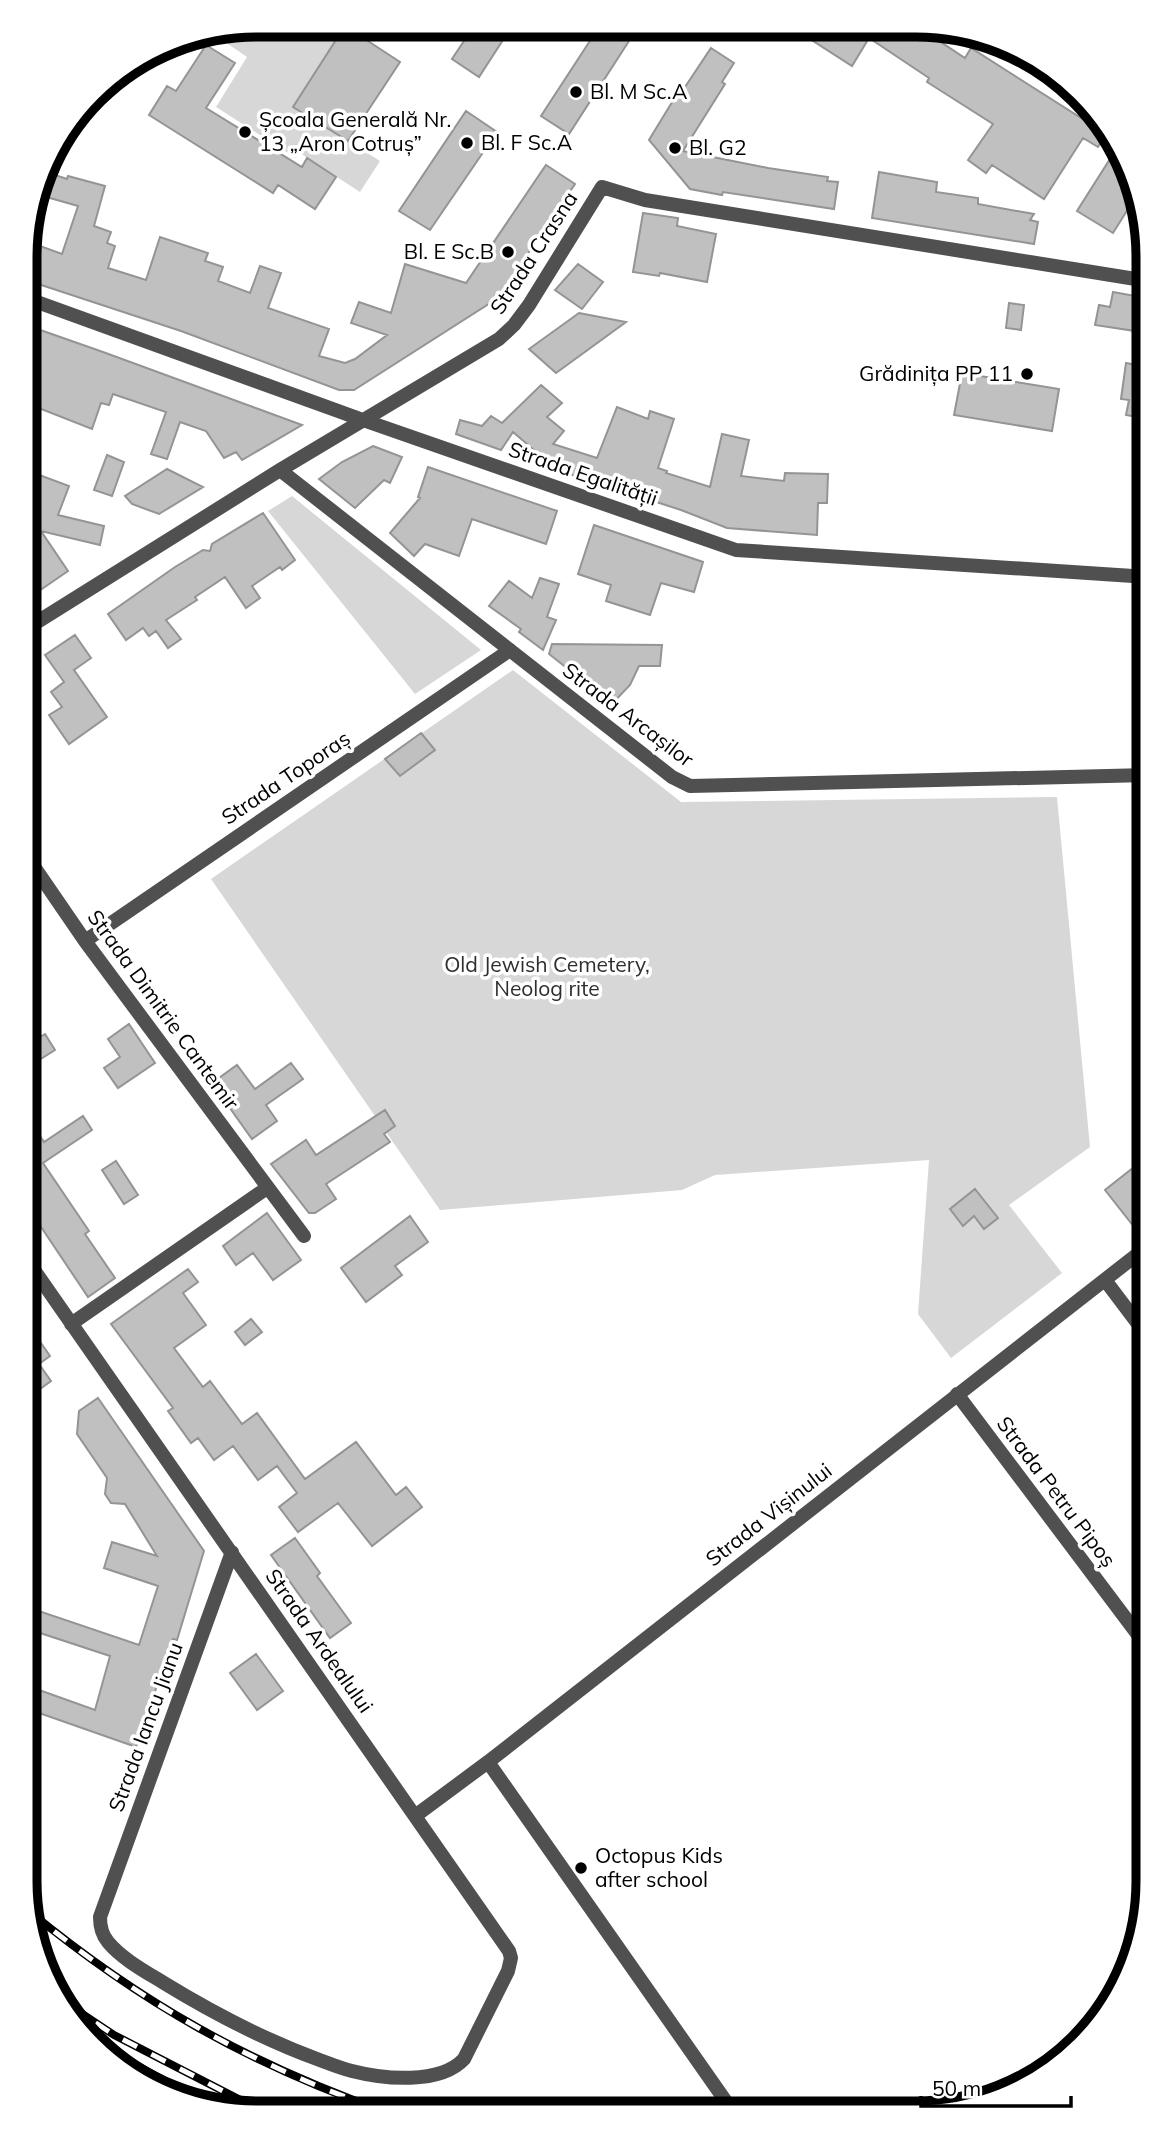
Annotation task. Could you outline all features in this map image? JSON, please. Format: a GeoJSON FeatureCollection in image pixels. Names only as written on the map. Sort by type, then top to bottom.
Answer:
{"type":"FeatureCollection","features":[{"type":"Feature","properties":{"kind":"street","name":"Strada Crasna"},"geometry":{"type":"LineString","coordinates":[[37,622],[280,470],[479,352],[514,326],[602,187],[645,200],[1136,279]]}},
{"type":"Feature","properties":{"kind":"street","name":"Strada Egalității"},"geometry":{"type":"LineString","coordinates":[[37,302],[363,420],[736,550],[1136,577]]}},
{"type":"Feature","properties":{"kind":"street","name":"Strada Arcașilor"},"geometry":{"type":"LineString","coordinates":[[280,470],[672,777],[690,786],[1136,775]]}},
{"type":"Feature","properties":{"kind":"street","name":"Strada Toporaș"},"geometry":{"type":"LineString","coordinates":[[85,941],[510,650]]}},
{"type":"Feature","properties":{"kind":"street","name":"Strada Dimitrie Cantemir"},"geometry":{"type":"LineString","coordinates":[[37,871],[85,941],[304,1236]]}},
{"type":"Feature","properties":{"kind":"street"},"geometry":{"type":"LineString","coordinates":[[71,1324],[267,1188]]}},
{"type":"Feature","properties":{"kind":"street","name":"Strada Vișinului"},"geometry":{"type":"LineString","coordinates":[[415,1816],[488,1762],[1136,1255]]}},
{"type":"Feature","properties":{"kind":"street","name":"Strada Ardealului"},"geometry":{"type":"LineString","coordinates":[[37,1274],[509,1951],[511,1958],[508,1971],[464,2059]]}},
{"type":"Feature","properties":{"kind":"street"},"geometry":{"type":"LineString","coordinates":[[1105,1280],[1136,1321]]}},
{"type":"Feature","properties":{"kind":"street","name":"Strada Petru Pipoș"},"geometry":{"type":"LineString","coordinates":[[957,1394],[1136,1632]]}},
{"type":"Feature","properties":{"kind":"street","name":"Strada Iancu Jianu"},"geometry":{"type":"LineString","coordinates":[[232,1552],[100,1917],[100,1926],[108,1942],[151,1975],[206,2008],[263,2038],[350,2071],[389,2078],[425,2076],[444,2073],[457,2067],[464,2059]]}},
{"type":"Feature","properties":{"kind":"street"},"geometry":{"type":"LineString","coordinates":[[488,1762],[726,2101]]}},
{"type":"Feature","properties":{"kind":"green space"},"geometry":{"type":"Polygon","coordinates":[[[257,37],[338,37],[294,107],[380,161],[360,192],[300,153],[296,158],[216,107],[247,57],[222,40],[257,37]]]}},
{"type":"Feature","properties":{"kind":"green space"},"geometry":{"type":"Polygon","coordinates":[[[292,496],[481,650],[415,694],[268,511],[292,496]]]}},
{"type":"Feature","properties":{"kind":"green space","name":"Old Jewish Cemetery, Neolog rite"},"geometry":{"type":"Polygon","coordinates":[[[513,670],[681,802],[1057,797],[1090,1147],[1009,1205],[1062,1273],[951,1358],[918,1314],[929,1160],[715,1175],[682,1190],[440,1210],[211,879],[513,670]]]}},
{"type":"Feature","properties":{"kind":"building"},"geometry":{"type":"Polygon","coordinates":[[[338,37],[362,37],[400,62],[348,141],[293,107],[338,37]]]}},
{"type":"Feature","properties":{"kind":"building"},"geometry":{"type":"Polygon","coordinates":[[[467,37],[505,37],[479,77],[452,59],[467,37]]]}},
{"type":"Feature","properties":{"kind":"building","name":"Bl. M Sc.A"},"geometry":{"type":"Polygon","coordinates":[[[592,37],[632,37],[569,134],[541,116],[592,37]]]}},
{"type":"Feature","properties":{"kind":"building"},"geometry":{"type":"Polygon","coordinates":[[[807,37],[931,37],[965,58],[971,48],[1092,125],[1103,140],[1098,147],[1083,138],[1044,199],[992,165],[986,173],[968,160],[993,124],[927,82],[929,78],[869,38],[852,66],[807,37]]]}},
{"type":"Feature","properties":{"kind":"building"},"geometry":{"type":"Polygon","coordinates":[[[206,45],[235,63],[206,108],[302,167],[307,158],[336,177],[315,209],[278,185],[273,193],[149,115],[167,86],[176,91],[206,45]]]}},
{"type":"Feature","properties":{"kind":"building"},"geometry":{"type":"Polygon","coordinates":[[[711,48],[734,63],[722,82],[725,84],[683,151],[828,177],[827,181],[838,182],[834,209],[690,189],[649,140],[677,94],[679,96],[711,48]]]}},
{"type":"Feature","properties":{"kind":"building"},"geometry":{"type":"Polygon","coordinates":[[[466,111],[497,132],[430,230],[399,211],[466,111]]]}},
{"type":"Feature","properties":{"kind":"building"},"geometry":{"type":"Polygon","coordinates":[[[1110,159],[1115,162],[1130,206],[1113,233],[1077,211],[1110,159]]]}},
{"type":"Feature","properties":{"kind":"building"},"geometry":{"type":"Polygon","coordinates":[[[546,165],[575,184],[498,298],[354,390],[339,390],[181,331],[37,284],[38,245],[62,254],[78,206],[45,197],[52,174],[105,186],[94,226],[111,232],[107,243],[115,246],[108,268],[146,280],[160,237],[208,253],[205,261],[223,267],[218,281],[250,293],[260,266],[281,273],[268,308],[329,329],[319,356],[345,363],[355,359],[387,335],[351,323],[359,302],[391,313],[405,264],[466,283],[546,165]]]}},
{"type":"Feature","properties":{"kind":"building"},"geometry":{"type":"Polygon","coordinates":[[[879,172],[937,182],[936,192],[978,198],[978,204],[1034,214],[1030,220],[1038,222],[1034,244],[872,218],[879,172]]]}},
{"type":"Feature","properties":{"kind":"building"},"geometry":{"type":"Polygon","coordinates":[[[643,213],[678,218],[677,226],[716,234],[707,282],[660,273],[659,276],[633,272],[643,213]]]}},
{"type":"Feature","properties":{"kind":"building"},"geometry":{"type":"Polygon","coordinates":[[[578,264],[603,282],[582,309],[555,290],[578,264]]]}},
{"type":"Feature","properties":{"kind":"building"},"geometry":{"type":"Polygon","coordinates":[[[1113,292],[1136,296],[1135,331],[1095,325],[1099,305],[1110,307],[1113,292]]]}},
{"type":"Feature","properties":{"kind":"building"},"geometry":{"type":"Polygon","coordinates":[[[1009,303],[1024,305],[1021,330],[1006,328],[1009,303]]]}},
{"type":"Feature","properties":{"kind":"building"},"geometry":{"type":"Polygon","coordinates":[[[579,313],[626,322],[556,373],[529,349],[579,313]]]}},
{"type":"Feature","properties":{"kind":"building"},"geometry":{"type":"Polygon","coordinates":[[[37,329],[302,425],[242,460],[236,452],[224,458],[206,431],[180,422],[167,459],[151,454],[166,412],[113,394],[109,405],[101,403],[92,429],[37,407],[37,329]]]}},
{"type":"Feature","properties":{"kind":"building"},"geometry":{"type":"Polygon","coordinates":[[[1126,363],[1136,365],[1136,417],[1126,415],[1129,400],[1121,399],[1126,363]]]}},
{"type":"Feature","properties":{"kind":"building"},"geometry":{"type":"Polygon","coordinates":[[[962,373],[1059,389],[1052,431],[954,415],[962,373]]]}},
{"type":"Feature","properties":{"kind":"building"},"geometry":{"type":"Polygon","coordinates":[[[541,385],[562,403],[547,417],[564,431],[553,444],[597,458],[617,407],[648,419],[650,411],[674,419],[658,468],[710,487],[722,434],[749,440],[741,476],[784,481],[785,473],[828,474],[827,503],[818,503],[817,535],[727,528],[681,510],[557,470],[513,432],[501,450],[456,434],[460,420],[482,426],[491,416],[502,423],[541,385]]]}},
{"type":"Feature","properties":{"kind":"building"},"geometry":{"type":"Polygon","coordinates":[[[373,446],[402,457],[390,483],[384,480],[355,508],[319,479],[342,462],[373,446]]]}},
{"type":"Feature","properties":{"kind":"building"},"geometry":{"type":"Polygon","coordinates":[[[107,455],[124,462],[112,496],[94,490],[107,455]]]}},
{"type":"Feature","properties":{"kind":"building"},"geometry":{"type":"Polygon","coordinates":[[[428,467],[557,511],[546,544],[472,519],[459,556],[425,544],[414,556],[390,533],[420,498],[418,497],[428,467]]]}},
{"type":"Feature","properties":{"kind":"building"},"geometry":{"type":"Polygon","coordinates":[[[167,469],[203,487],[159,514],[132,504],[125,496],[167,469]]]}},
{"type":"Feature","properties":{"kind":"building"},"geometry":{"type":"Polygon","coordinates":[[[37,474],[69,486],[58,515],[104,526],[100,545],[41,531],[68,571],[37,592],[37,474]]]}},
{"type":"Feature","properties":{"kind":"building"},"geometry":{"type":"Polygon","coordinates":[[[263,513],[295,560],[252,586],[260,598],[246,608],[225,577],[166,620],[181,639],[168,648],[156,631],[149,636],[143,628],[126,640],[108,614],[175,567],[203,550],[210,551],[212,544],[263,513]]]}},
{"type":"Feature","properties":{"kind":"building"},"geometry":{"type":"Polygon","coordinates":[[[594,525],[703,562],[694,592],[661,583],[650,615],[606,601],[611,585],[578,574],[594,525]]]}},
{"type":"Feature","properties":{"kind":"building"},"geometry":{"type":"Polygon","coordinates":[[[540,578],[559,584],[547,617],[556,620],[543,650],[519,632],[521,629],[489,606],[509,581],[532,598],[540,578]]]}},
{"type":"Feature","properties":{"kind":"building"},"geometry":{"type":"Polygon","coordinates":[[[75,635],[91,658],[74,670],[107,717],[69,744],[49,715],[62,707],[51,692],[64,682],[45,655],[75,635]]]}},
{"type":"Feature","properties":{"kind":"building"},"geometry":{"type":"Polygon","coordinates":[[[552,644],[662,645],[660,666],[639,666],[630,685],[612,704],[549,654],[552,644]]]}},
{"type":"Feature","properties":{"kind":"building"},"geometry":{"type":"Polygon","coordinates":[[[421,733],[435,750],[400,776],[385,759],[421,733]]]}},
{"type":"Feature","properties":{"kind":"building"},"geometry":{"type":"Polygon","coordinates":[[[129,1024],[155,1063],[118,1088],[104,1068],[120,1057],[108,1039],[129,1024]]]}},
{"type":"Feature","properties":{"kind":"building"},"geometry":{"type":"Polygon","coordinates":[[[45,1034],[55,1050],[37,1061],[37,1039],[45,1034]]]}},
{"type":"Feature","properties":{"kind":"building"},"geometry":{"type":"Polygon","coordinates":[[[291,1063],[303,1079],[266,1105],[277,1121],[252,1139],[212,1083],[237,1065],[255,1089],[291,1063]]]}},
{"type":"Feature","properties":{"kind":"building"},"geometry":{"type":"Polygon","coordinates":[[[385,1110],[395,1126],[384,1134],[390,1142],[326,1184],[336,1199],[315,1213],[309,1213],[271,1164],[306,1140],[316,1155],[385,1110]]]}},
{"type":"Feature","properties":{"kind":"building"},"geometry":{"type":"Polygon","coordinates":[[[83,1116],[92,1130],[43,1163],[89,1231],[85,1234],[115,1278],[88,1297],[37,1221],[37,1132],[44,1142],[83,1116]]]}},
{"type":"Feature","properties":{"kind":"building"},"geometry":{"type":"Polygon","coordinates":[[[116,1161],[138,1195],[124,1204],[102,1170],[116,1161]]]}},
{"type":"Feature","properties":{"kind":"building"},"geometry":{"type":"Polygon","coordinates":[[[1136,1165],[1135,1228],[1105,1190],[1136,1165]]]}},
{"type":"Feature","properties":{"kind":"building"},"geometry":{"type":"Polygon","coordinates":[[[975,1189],[998,1218],[984,1229],[974,1216],[963,1226],[950,1209],[975,1189]]]}},
{"type":"Feature","properties":{"kind":"building"},"geometry":{"type":"Polygon","coordinates":[[[267,1213],[301,1260],[273,1280],[253,1253],[236,1265],[223,1246],[267,1213]]]}},
{"type":"Feature","properties":{"kind":"building"},"geometry":{"type":"Polygon","coordinates":[[[410,1216],[428,1242],[395,1266],[402,1275],[366,1302],[341,1268],[410,1216]]]}},
{"type":"Feature","properties":{"kind":"building"},"geometry":{"type":"Polygon","coordinates":[[[188,1269],[198,1282],[183,1293],[206,1325],[174,1348],[203,1387],[210,1381],[242,1424],[257,1413],[305,1479],[356,1442],[396,1495],[406,1487],[422,1507],[372,1546],[338,1503],[298,1532],[279,1507],[297,1493],[277,1466],[258,1480],[233,1446],[214,1460],[198,1438],[191,1443],[168,1411],[173,1408],[111,1324],[188,1269]]]}},
{"type":"Feature","properties":{"kind":"building"},"geometry":{"type":"Polygon","coordinates":[[[251,1319],[262,1332],[245,1345],[235,1332],[251,1319]]]}},
{"type":"Feature","properties":{"kind":"building"},"geometry":{"type":"Polygon","coordinates":[[[37,1337],[50,1356],[39,1364],[51,1381],[37,1391],[37,1337]]]}},
{"type":"Feature","properties":{"kind":"building"},"geometry":{"type":"Polygon","coordinates":[[[98,1398],[204,1551],[177,1640],[173,1639],[136,1747],[37,1712],[37,1689],[95,1710],[110,1656],[37,1632],[37,1610],[139,1645],[158,1586],[104,1568],[112,1542],[157,1556],[125,1504],[111,1503],[105,1494],[107,1478],[77,1434],[79,1411],[98,1398]]]}},
{"type":"Feature","properties":{"kind":"building"},"geometry":{"type":"Polygon","coordinates":[[[295,1538],[320,1573],[317,1576],[351,1623],[330,1638],[271,1555],[295,1538]]]}},
{"type":"Feature","properties":{"kind":"building"},"geometry":{"type":"Polygon","coordinates":[[[256,1654],[283,1691],[257,1710],[230,1673],[256,1654]]]}},
{"type":"Feature","properties":{"kind":"railway"},"geometry":{"type":"LineString","coordinates":[[40,1920],[113,1974],[198,2028],[243,2052],[357,2101]]}},
{"type":"Feature","properties":{"kind":"railway"},"geometry":{"type":"LineString","coordinates":[[81,2013],[114,2035],[240,2100]]}},
{"type":"Feature","properties":{"kind":"railway"},"geometry":{"type":"LineString","coordinates":[[139,2067],[174,2086]]}},
{"type":"Feature","properties":{"kind":"place","name":"Bl. M Sc.A"},"geometry":{"type":"Point","coordinates":[576,92]}},
{"type":"Feature","properties":{"kind":"place","name":"Școala Generală Nr. 13 „Aron Cotruș”"},"geometry":{"type":"Point","coordinates":[245,132]}},
{"type":"Feature","properties":{"kind":"place","name":"Bl. F Sc.A"},"geometry":{"type":"Point","coordinates":[467,143]}},
{"type":"Feature","properties":{"kind":"place","name":"Bl. G2"},"geometry":{"type":"Point","coordinates":[675,148]}},
{"type":"Feature","properties":{"kind":"place","name":"Bl. E Sc.B"},"geometry":{"type":"Point","coordinates":[508,252]}},
{"type":"Feature","properties":{"kind":"place","name":"Grădinița PP 11"},"geometry":{"type":"Point","coordinates":[1027,374]}},
{"type":"Feature","properties":{"kind":"place","name":"Octopus Kids after school"},"geometry":{"type":"Point","coordinates":[581,1868]}}]}
